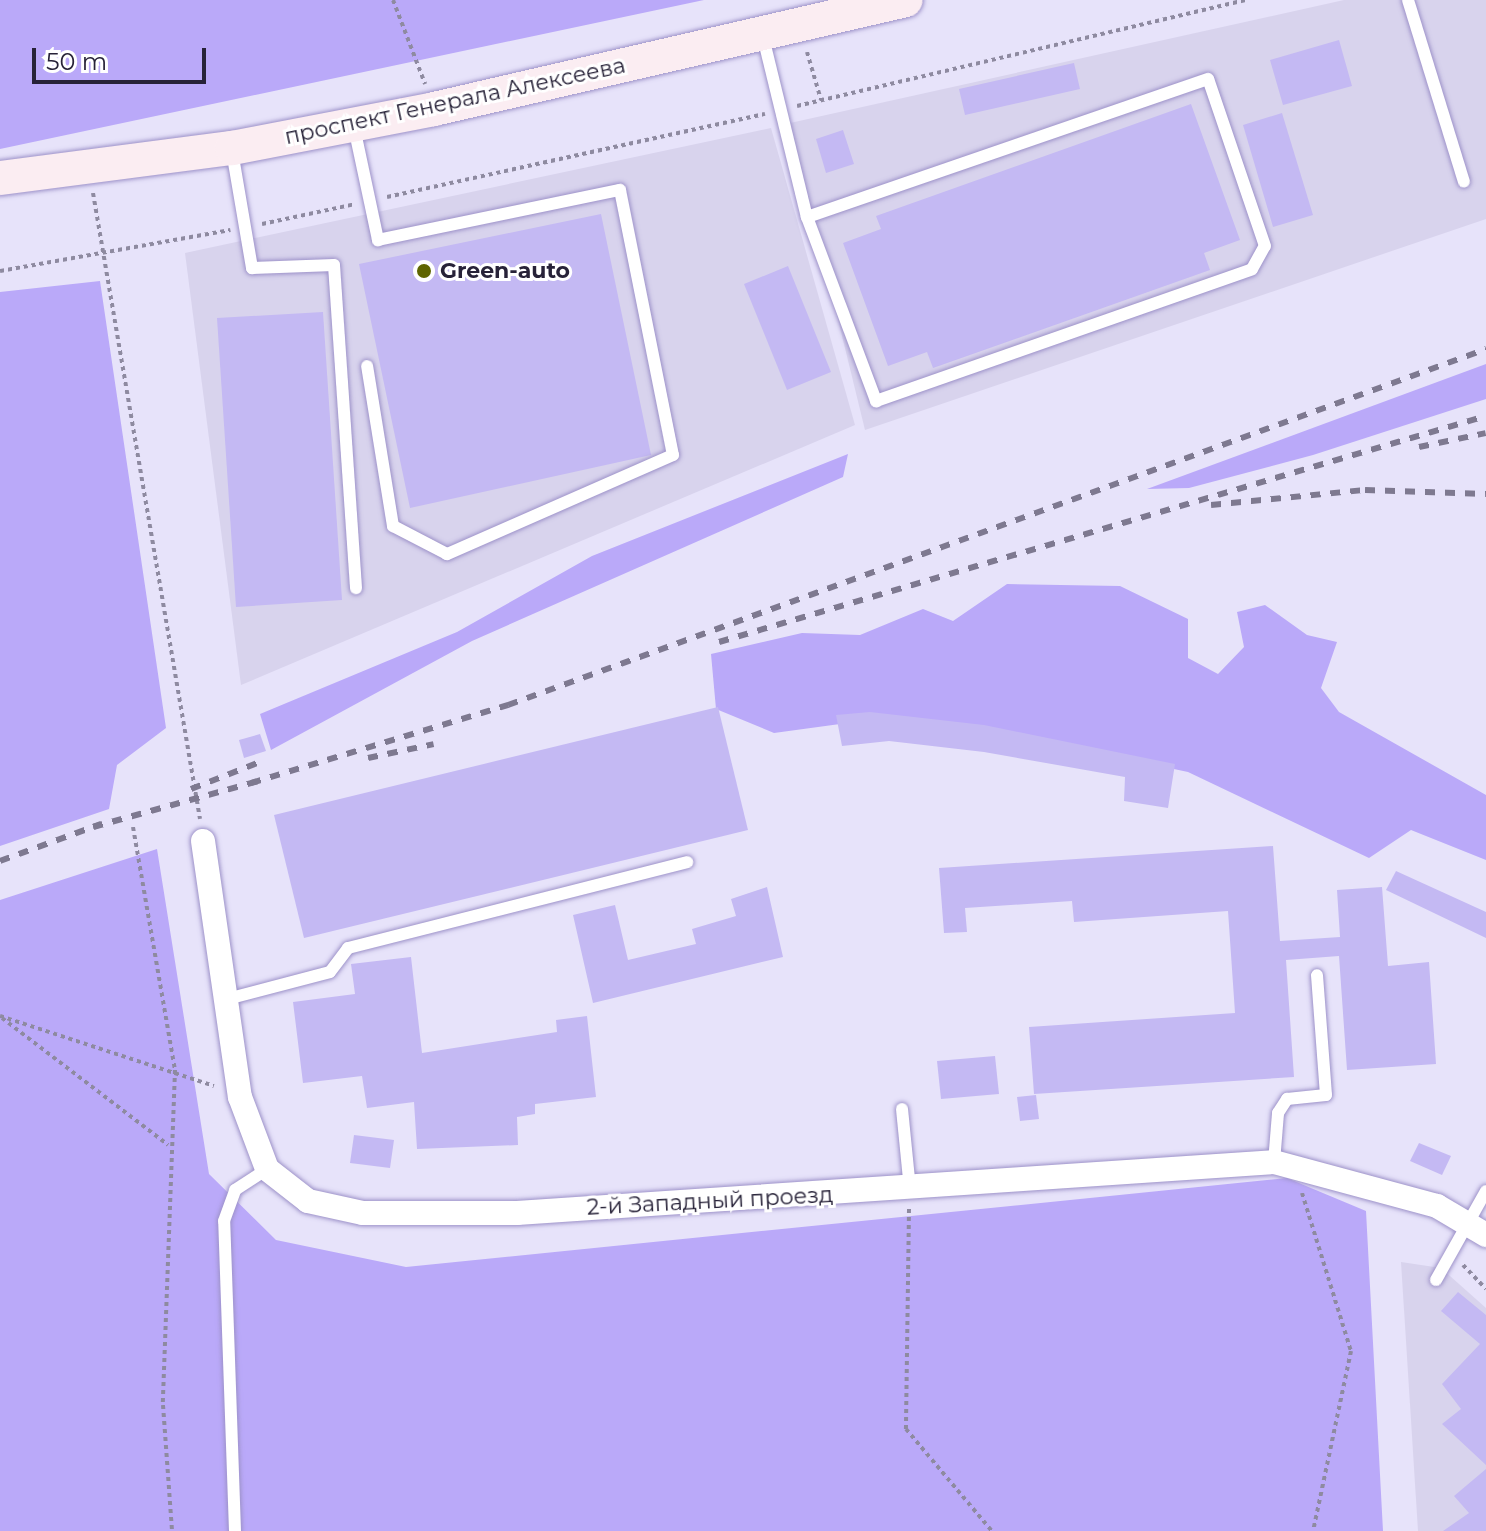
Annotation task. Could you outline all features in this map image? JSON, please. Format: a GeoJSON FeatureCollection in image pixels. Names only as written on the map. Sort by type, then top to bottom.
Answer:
{"type":"FeatureCollection","features":[{"type":"Feature","properties":{"kind":"main road","name":"проспект Генерала Алексеева"},"geometry":{"type":"LineString","coordinates":[[0,178],[232,148],[434,109],[799,26],[853,6],[906,0]]}},
{"type":"Feature","properties":{"kind":"street"},"geometry":{"type":"LineString","coordinates":[[203,841],[231,998],[240,1097],[267,1169]]}},
{"type":"Feature","properties":{"kind":"street","name":"2-й Западный проезд"},"geometry":{"type":"LineString","coordinates":[[267,1169],[308,1201],[363,1213],[517,1213],[910,1191],[1284,1165],[1437,1206],[1479,1231]]}},
{"type":"Feature","properties":{"kind":"lane"},"geometry":{"type":"LineString","coordinates":[[1408,0],[1464,182]]}},
{"type":"Feature","properties":{"kind":"lane"},"geometry":{"type":"LineString","coordinates":[[762,34],[807,217],[876,401],[1252,269],[1265,246],[1208,79],[807,217]]}},
{"type":"Feature","properties":{"kind":"lane"},"geometry":{"type":"LineString","coordinates":[[353,124],[378,240],[620,190],[673,455],[447,554],[393,526],[367,366]]}},
{"type":"Feature","properties":{"kind":"lane"},"geometry":{"type":"LineString","coordinates":[[232,148],[252,268],[334,265],[356,588]]}},
{"type":"Feature","properties":{"kind":"lane"},"geometry":{"type":"LineString","coordinates":[[231,998],[330,972],[348,948],[687,862]]}},
{"type":"Feature","properties":{"kind":"lane"},"geometry":{"type":"LineString","coordinates":[[1284,1165],[1278,1113],[1287,1099],[1326,1095],[1317,975]]}},
{"type":"Feature","properties":{"kind":"lane"},"geometry":{"type":"LineString","coordinates":[[902,1109],[910,1191]]}},
{"type":"Feature","properties":{"kind":"lane"},"geometry":{"type":"LineString","coordinates":[[235,1531],[224,1221],[235,1190],[267,1169]]}},
{"type":"Feature","properties":{"kind":"lane"},"geometry":{"type":"LineString","coordinates":[[1436,1280],[1453,1255],[1479,1231],[1486,1191]]}},
{"type":"Feature","properties":{"kind":"path"},"geometry":{"type":"LineString","coordinates":[[393,0],[434,109]]}},
{"type":"Feature","properties":{"kind":"path"},"geometry":{"type":"LineString","coordinates":[[0,271],[104,257],[370,201],[782,110],[1247,0]]}},
{"type":"Feature","properties":{"kind":"path"},"geometry":{"type":"LineString","coordinates":[[799,26],[821,100]]}},
{"type":"Feature","properties":{"kind":"path"},"geometry":{"type":"LineString","coordinates":[[88,168],[203,841]]}},
{"type":"Feature","properties":{"kind":"path"},"geometry":{"type":"LineString","coordinates":[[133,827],[175,1070],[168,1145],[163,1405],[172,1531]]}},
{"type":"Feature","properties":{"kind":"path"},"geometry":{"type":"LineString","coordinates":[[168,1145],[0,1016],[175,1070],[240,1097]]}},
{"type":"Feature","properties":{"kind":"path"},"geometry":{"type":"LineString","coordinates":[[1284,1165],[1351,1351],[1313,1531]]}},
{"type":"Feature","properties":{"kind":"path"},"geometry":{"type":"LineString","coordinates":[[910,1191],[906,1429],[992,1531]]}},
{"type":"Feature","properties":{"kind":"path"},"geometry":{"type":"LineString","coordinates":[[1453,1255],[1486,1289]]}},
{"type":"Feature","properties":{"kind":"shaded area"},"geometry":{"type":"Polygon","coordinates":[[[0,0],[704,0],[0,149],[0,0]]]}},
{"type":"Feature","properties":{"kind":"shaded area"},"geometry":{"type":"Polygon","coordinates":[[[1344,0],[1486,0],[1486,219],[865,430],[790,123],[1344,0]]]}},
{"type":"Feature","properties":{"kind":"shaded area"},"geometry":{"type":"Polygon","coordinates":[[[771,128],[855,425],[241,685],[185,253],[771,128]]]}},
{"type":"Feature","properties":{"kind":"shaded area"},"geometry":{"type":"Polygon","coordinates":[[[100,281],[166,728],[117,765],[109,809],[0,846],[0,292],[100,281]]]}},
{"type":"Feature","properties":{"kind":"shaded area"},"geometry":{"type":"Polygon","coordinates":[[[1486,364],[1486,399],[1313,455],[1189,488],[1147,489],[1486,364]]]}},
{"type":"Feature","properties":{"kind":"shaded area"},"geometry":{"type":"Polygon","coordinates":[[[848,454],[843,477],[472,641],[271,750],[260,714],[457,632],[592,556],[848,454]]]}},
{"type":"Feature","properties":{"kind":"shaded area"},"geometry":{"type":"Polygon","coordinates":[[[1007,584],[1120,586],[1188,619],[1188,658],[1218,674],[1244,647],[1237,612],[1265,605],[1307,635],[1337,642],[1321,688],[1339,712],[1486,795],[1486,860],[1411,830],[1369,858],[1188,772],[1113,756],[862,721],[774,733],[716,709],[711,654],[802,633],[860,635],[923,609],[953,621],[1007,584]]]}},
{"type":"Feature","properties":{"kind":"shaded area"},"geometry":{"type":"Polygon","coordinates":[[[157,849],[209,1174],[276,1240],[406,1267],[1287,1178],[1366,1211],[1383,1531],[0,1531],[0,900],[157,849]]]}},
{"type":"Feature","properties":{"kind":"shaded area"},"geometry":{"type":"Polygon","coordinates":[[[1401,1262],[1441,1268],[1486,1308],[1486,1531],[1418,1531],[1401,1262]]]}},
{"type":"Feature","properties":{"kind":"building"},"geometry":{"type":"Polygon","coordinates":[[[1339,40],[1352,86],[1283,105],[1270,60],[1339,40]]]}},
{"type":"Feature","properties":{"kind":"building"},"geometry":{"type":"Polygon","coordinates":[[[1074,63],[1080,89],[965,115],[959,89],[1074,63]]]}},
{"type":"Feature","properties":{"kind":"building"},"geometry":{"type":"Polygon","coordinates":[[[1191,104],[1240,240],[1204,253],[1210,270],[933,368],[927,352],[888,366],[843,243],[881,229],[876,216],[1191,104]]]}},
{"type":"Feature","properties":{"kind":"building"},"geometry":{"type":"Polygon","coordinates":[[[1282,113],[1313,215],[1273,227],[1243,125],[1282,113]]]}},
{"type":"Feature","properties":{"kind":"building"},"geometry":{"type":"Polygon","coordinates":[[[843,130],[854,164],[826,173],[816,139],[843,130]]]}},
{"type":"Feature","properties":{"kind":"building"},"geometry":{"type":"Polygon","coordinates":[[[601,214],[651,455],[410,508],[359,264],[601,214]]]}},
{"type":"Feature","properties":{"kind":"building"},"geometry":{"type":"Polygon","coordinates":[[[788,266],[831,372],[787,390],[744,284],[788,266]]]}},
{"type":"Feature","properties":{"kind":"building"},"geometry":{"type":"Polygon","coordinates":[[[323,312],[342,600],[236,607],[217,318],[323,312]]]}},
{"type":"Feature","properties":{"kind":"building"},"geometry":{"type":"Polygon","coordinates":[[[718,707],[748,830],[304,938],[274,815],[718,707]]]}},
{"type":"Feature","properties":{"kind":"building"},"geometry":{"type":"Polygon","coordinates":[[[870,712],[984,725],[1175,764],[1168,808],[1124,801],[1125,777],[984,752],[889,741],[842,746],[836,715],[870,712]]]}},
{"type":"Feature","properties":{"kind":"building"},"geometry":{"type":"Polygon","coordinates":[[[260,734],[266,751],[244,758],[239,740],[260,734]]]}},
{"type":"Feature","properties":{"kind":"building"},"geometry":{"type":"Polygon","coordinates":[[[1273,846],[1280,941],[1340,937],[1337,890],[1382,887],[1388,966],[1429,962],[1436,1064],[1347,1070],[1339,956],[1286,960],[1294,1077],[1034,1094],[1029,1027],[1235,1013],[1228,911],[1074,922],[1072,901],[965,908],[967,932],[944,933],[939,868],[1273,846]]]}},
{"type":"Feature","properties":{"kind":"building"},"geometry":{"type":"Polygon","coordinates":[[[1396,871],[1486,912],[1486,938],[1386,890],[1396,871]]]}},
{"type":"Feature","properties":{"kind":"building"},"geometry":{"type":"Polygon","coordinates":[[[767,887],[783,957],[593,1003],[573,915],[615,905],[628,960],[696,944],[692,929],[736,916],[731,899],[767,887]]]}},
{"type":"Feature","properties":{"kind":"building"},"geometry":{"type":"Polygon","coordinates":[[[411,957],[422,1053],[557,1032],[556,1020],[587,1016],[596,1097],[535,1104],[535,1114],[517,1117],[518,1145],[417,1149],[414,1102],[367,1108],[362,1076],[303,1083],[293,1002],[355,994],[351,964],[411,957]]]}},
{"type":"Feature","properties":{"kind":"building"},"geometry":{"type":"Polygon","coordinates":[[[995,1056],[999,1094],[941,1099],[937,1061],[995,1056]]]}},
{"type":"Feature","properties":{"kind":"building"},"geometry":{"type":"Polygon","coordinates":[[[1036,1095],[1039,1119],[1020,1121],[1017,1097],[1036,1095]]]}},
{"type":"Feature","properties":{"kind":"building"},"geometry":{"type":"Polygon","coordinates":[[[354,1135],[394,1140],[390,1168],[350,1163],[354,1135]]]}},
{"type":"Feature","properties":{"kind":"building"},"geometry":{"type":"Polygon","coordinates":[[[1419,1143],[1451,1156],[1442,1175],[1410,1161],[1419,1143]]]}},
{"type":"Feature","properties":{"kind":"building"},"geometry":{"type":"Polygon","coordinates":[[[1458,1292],[1486,1315],[1486,1465],[1442,1424],[1461,1409],[1442,1384],[1480,1344],[1441,1311],[1458,1292]]]}},
{"type":"Feature","properties":{"kind":"building"},"geometry":{"type":"Polygon","coordinates":[[[1486,1469],[1486,1531],[1443,1531],[1469,1513],[1454,1496],[1486,1469]]]}},
{"type":"Feature","properties":{"kind":"railway"},"geometry":{"type":"LineString","coordinates":[[251,783],[508,705],[1486,349]]}},
{"type":"Feature","properties":{"kind":"railway"},"geometry":{"type":"LineString","coordinates":[[719,642],[1486,416]]}},
{"type":"Feature","properties":{"kind":"railway"},"geometry":{"type":"LineString","coordinates":[[1419,447],[1486,433]]}},
{"type":"Feature","properties":{"kind":"railway"},"geometry":{"type":"LineString","coordinates":[[1211,505],[1365,490],[1486,494]]}},
{"type":"Feature","properties":{"kind":"railway"},"geometry":{"type":"LineString","coordinates":[[368,758],[434,744]]}},
{"type":"Feature","properties":{"kind":"railway"},"geometry":{"type":"LineString","coordinates":[[191,789],[260,762]]}},
{"type":"Feature","properties":{"kind":"railway"},"geometry":{"type":"LineString","coordinates":[[93,827],[262,780]]}},
{"type":"Feature","properties":{"kind":"railway"},"geometry":{"type":"LineString","coordinates":[[0,861],[101,824]]}},
{"type":"Feature","properties":{"kind":"place","name":"Green-auto"},"geometry":{"type":"Point","coordinates":[424,271]}}]}
